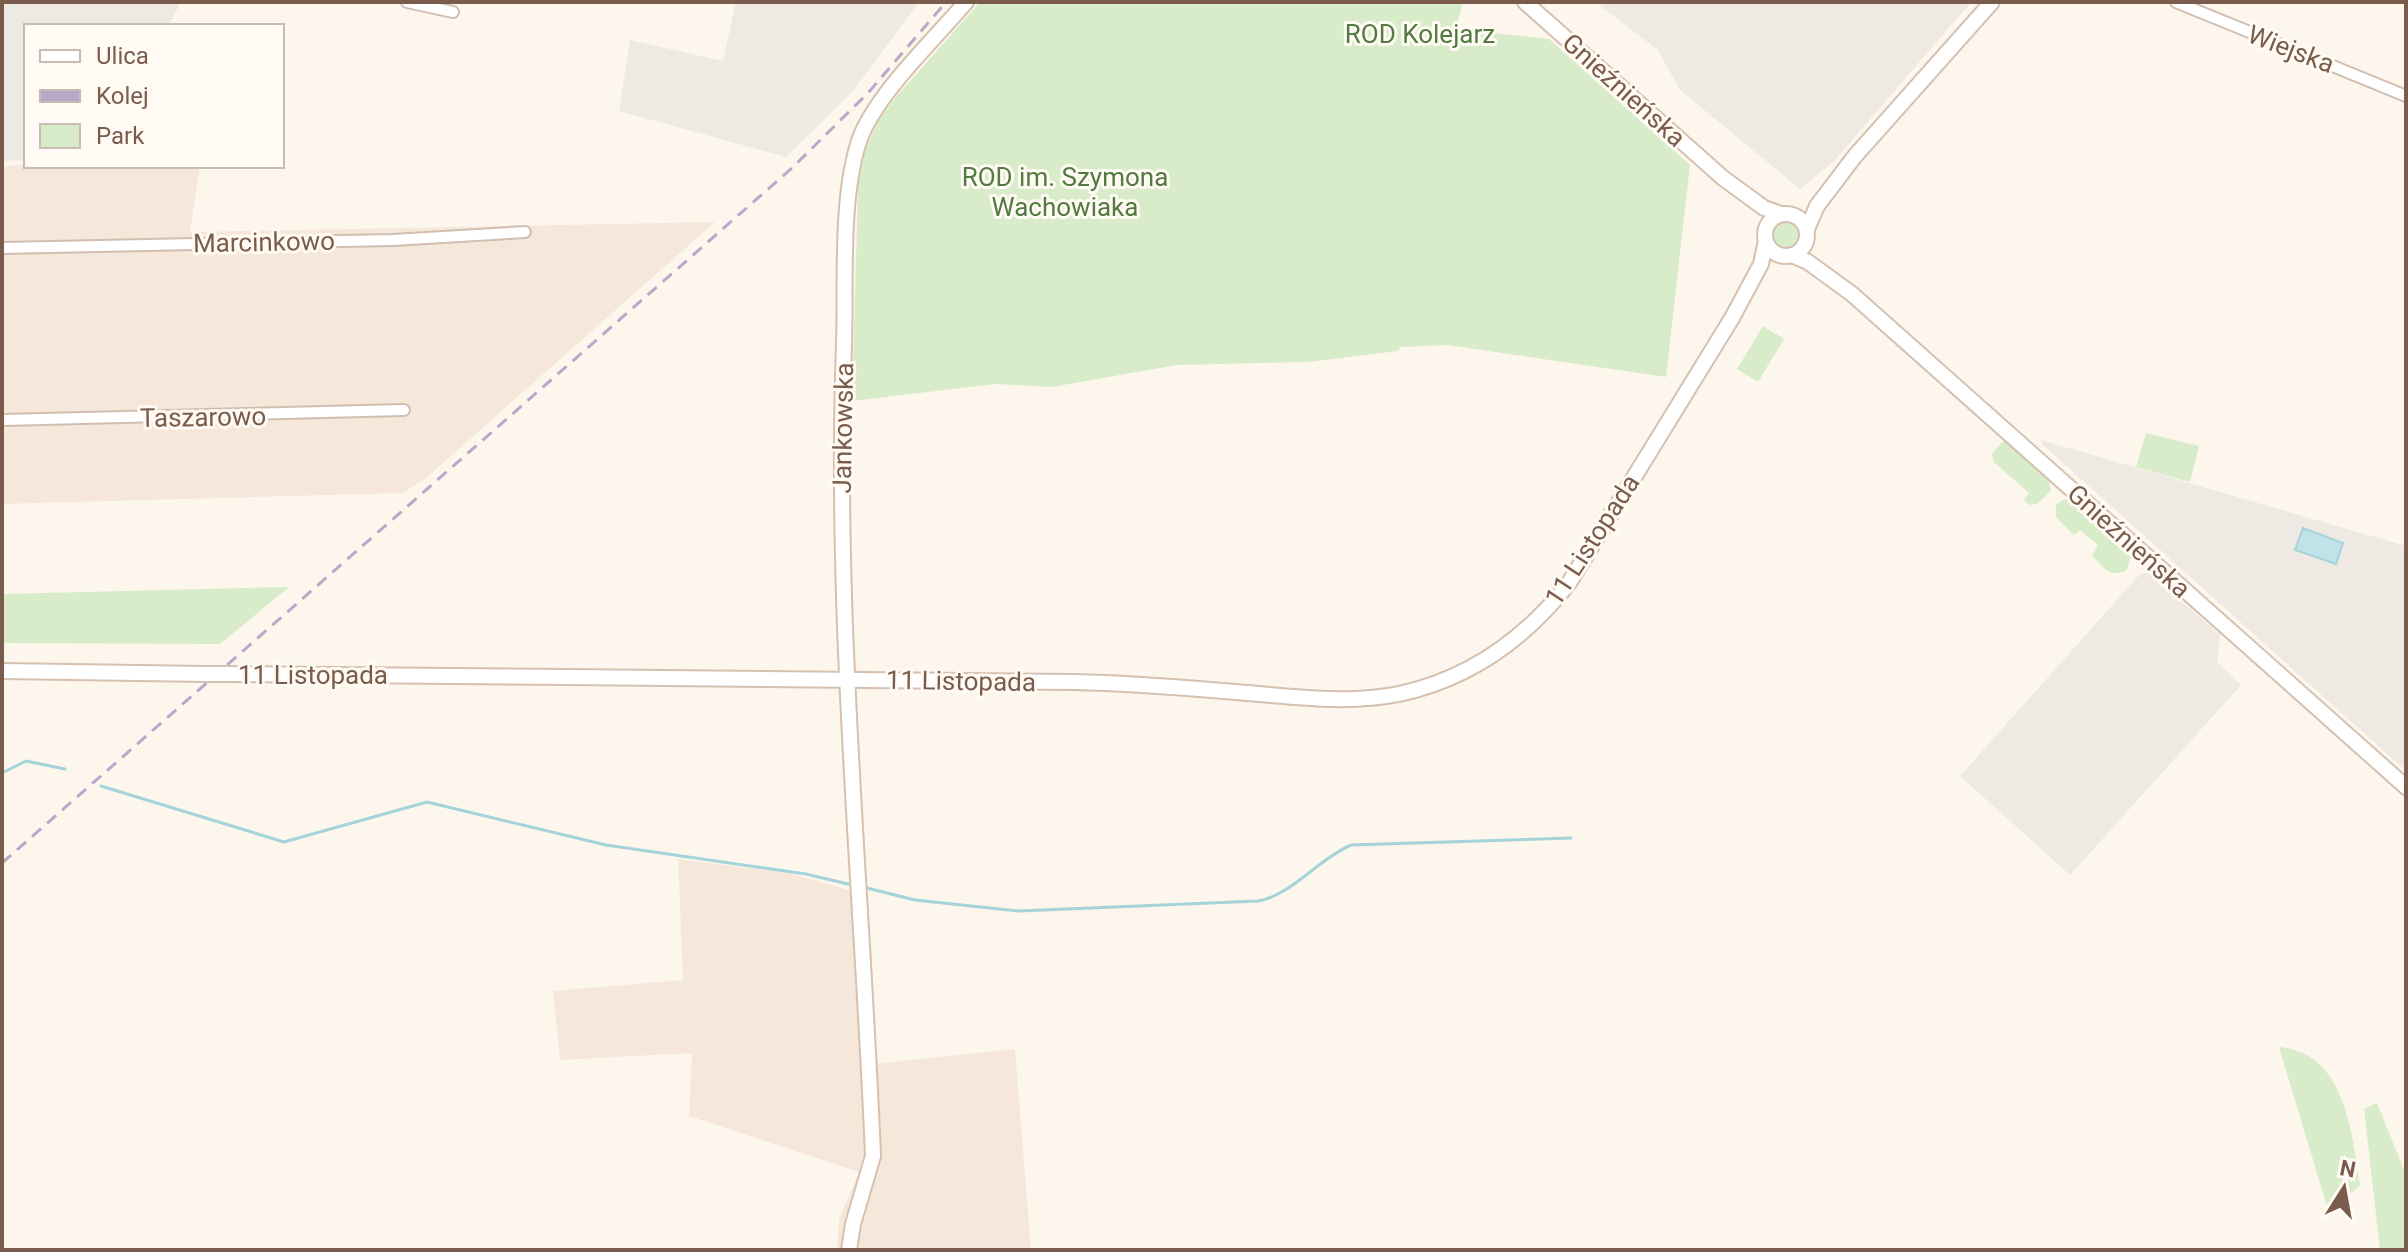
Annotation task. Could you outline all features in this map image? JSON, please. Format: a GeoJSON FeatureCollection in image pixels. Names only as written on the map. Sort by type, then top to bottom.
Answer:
{"type":"FeatureCollection","features":[{"type":"Feature","properties":{"kind":"main road","name":"Jankowska"},"geometry":{"type":"LineString","coordinates":[[849,1250],[853,1224],[870,1176],[873,1156],[846,680],[842,401],[852,173],[860,140],[874,110],[966,2]]}},
{"type":"Feature","properties":{"kind":"main road","name":"Gnieźnieńska"},"geometry":{"type":"LineString","coordinates":[[1525,2],[1723,178],[1764,208],[1786,214]]}},
{"type":"Feature","properties":{"kind":"main road"},"geometry":{"type":"LineString","coordinates":[[1855,156],[1817,206],[1807,235],[1787,255],[1766,236],[1771,220],[1808,203],[1855,156],[1992,2]]}},
{"type":"Feature","properties":{"kind":"main road","name":"Gnieźnieńska"},"geometry":{"type":"LineString","coordinates":[[1723,178],[1762,221],[1766,236]]}},
{"type":"Feature","properties":{"kind":"main road"},"geometry":{"type":"LineString","coordinates":[[1786,214],[1801,220],[1807,235]]}},
{"type":"Feature","properties":{"kind":"main road","name":"Gnieźnieńska"},"geometry":{"type":"LineString","coordinates":[[1807,235],[1852,294]]}},
{"type":"Feature","properties":{"kind":"main road","name":"11 Listopada"},"geometry":{"type":"LineString","coordinates":[[2,671],[1126,684],[1348,699],[1395,694],[1453,677],[1517,639],[1569,583],[1732,318],[1761,264],[1766,236]]}},
{"type":"Feature","properties":{"kind":"main road","name":"11 Listopada"},"geometry":{"type":"LineString","coordinates":[[1732,318],[1787,255]]}},
{"type":"Feature","properties":{"kind":"main road","name":"Gnieźnieńska"},"geometry":{"type":"LineString","coordinates":[[1787,255],[1808,262],[1852,294],[2406,787]]}},
{"type":"Feature","properties":{"kind":"street"},"geometry":{"type":"LineString","coordinates":[[407,2],[453,12]]}},
{"type":"Feature","properties":{"kind":"street","name":"Wiejska"},"geometry":{"type":"LineString","coordinates":[[2176,2],[2406,96]]}},
{"type":"Feature","properties":{"kind":"street","name":"Marcinkowo"},"geometry":{"type":"LineString","coordinates":[[2,248],[393,240],[525,232]]}},
{"type":"Feature","properties":{"kind":"street","name":"Taszarowo"},"geometry":{"type":"LineString","coordinates":[[2,420],[404,410]]}},
{"type":"Feature","properties":{"kind":"shaded area"},"geometry":{"type":"Polygon","coordinates":[[[2,2],[181,2],[169,24],[24,24],[24,160],[2,161],[2,2]]]}},
{"type":"Feature","properties":{"kind":"shaded area"},"geometry":{"type":"Polygon","coordinates":[[[736,2],[919,2],[854,90],[786,157],[619,111],[630,40],[723,61],[736,2]]]}},
{"type":"Feature","properties":{"kind":"shaded area"},"geometry":{"type":"Polygon","coordinates":[[[1595,2],[1971,2],[1834,161],[1800,189],[1680,90],[1658,50],[1595,2]]]}},
{"type":"Feature","properties":{"kind":"shaded area"},"geometry":{"type":"Polygon","coordinates":[[[24,164],[24,168],[200,168],[190,232],[715,222],[426,478],[403,493],[2,504],[2,167],[24,164]]]}},
{"type":"Feature","properties":{"kind":"shaded area"},"geometry":{"type":"Polygon","coordinates":[[[2041,440],[2406,546],[2404,769],[2042,444],[2041,440]]]}},
{"type":"Feature","properties":{"kind":"shaded area"},"geometry":{"type":"Polygon","coordinates":[[[2149,573],[2220,635],[2217,662],[2241,685],[2070,875],[1960,776],[2140,574],[2149,573]]]}},
{"type":"Feature","properties":{"kind":"shaded area"},"geometry":{"type":"Polygon","coordinates":[[[678,859],[788,873],[852,891],[863,1065],[1015,1049],[1031,1250],[837,1250],[839,1219],[859,1172],[689,1116],[692,1053],[560,1060],[553,991],[683,980],[678,859]]]}},
{"type":"Feature","properties":{"kind":"green space","name":"ROD im. Szymona Wachowiaka"},"geometry":{"type":"Polygon","coordinates":[[[980,2],[1463,2],[1456,29],[1549,39],[1690,165],[1666,377],[1448,345],[1401,347],[1398,351],[1308,362],[1177,365],[1052,387],[995,384],[852,401],[858,187],[865,151],[878,121],[896,97],[980,2]]]}},
{"type":"Feature","properties":{"kind":"green space"},"geometry":{"type":"Polygon","coordinates":[[[1786,219],[1797,224],[1802,235],[1797,246],[1786,251],[1775,246],[1770,235],[1775,224],[1786,219]]]}},
{"type":"Feature","properties":{"kind":"green space"},"geometry":{"type":"Polygon","coordinates":[[[1763,326],[1784,339],[1758,382],[1737,369],[1763,326]]]}},
{"type":"Feature","properties":{"kind":"green space"},"geometry":{"type":"Polygon","coordinates":[[[2146,433],[2199,446],[2190,482],[2136,467],[2146,433]]]}},
{"type":"Feature","properties":{"kind":"green space"},"geometry":{"type":"Polygon","coordinates":[[[2008,441],[2048,477],[2051,491],[2037,504],[2030,505],[2024,500],[2029,493],[1994,462],[1992,454],[2002,442],[2008,441]]]}},
{"type":"Feature","properties":{"kind":"green space"},"geometry":{"type":"Polygon","coordinates":[[[2066,499],[2075,502],[2128,550],[2131,556],[2127,570],[2116,573],[2104,568],[2092,556],[2098,545],[2080,530],[2074,535],[2056,517],[2056,504],[2066,499]]]}},
{"type":"Feature","properties":{"kind":"green space"},"geometry":{"type":"Polygon","coordinates":[[[289,587],[220,644],[2,643],[2,594],[289,587]]]}},
{"type":"Feature","properties":{"kind":"green space"},"geometry":{"type":"Polygon","coordinates":[[[2279,1047],[2301,1052],[2318,1063],[2332,1079],[2348,1120],[2360,1185],[2329,1213],[2279,1047]]]}},
{"type":"Feature","properties":{"kind":"green space"},"geometry":{"type":"Polygon","coordinates":[[[2377,1103],[2406,1175],[2406,1250],[2380,1250],[2364,1109],[2377,1103]]]}},
{"type":"Feature","properties":{"kind":"water"},"geometry":{"type":"Polygon","coordinates":[[[2303,528],[2343,543],[2336,564],[2295,550],[2303,528]]]}},
{"type":"Feature","properties":{"kind":"waterway"},"geometry":{"type":"LineString","coordinates":[[2,773],[26,761],[65,769]]}},
{"type":"Feature","properties":{"kind":"waterway"},"geometry":{"type":"LineString","coordinates":[[101,786],[284,842],[427,802],[606,845],[806,874],[852,885]]}},
{"type":"Feature","properties":{"kind":"waterway"},"geometry":{"type":"LineString","coordinates":[[867,888],[915,900],[1019,911],[1258,901],[1282,892],[1351,845],[1571,838]]}},
{"type":"Feature","properties":{"kind":"railway"},"geometry":{"type":"LineString","coordinates":[[2,863],[792,168],[868,93],[946,2]]}},
{"type":"Feature","properties":{"kind":"park label","name":"ROD Kolejarz"},"geometry":{"type":"Point","coordinates":[1420,34]}}]}
